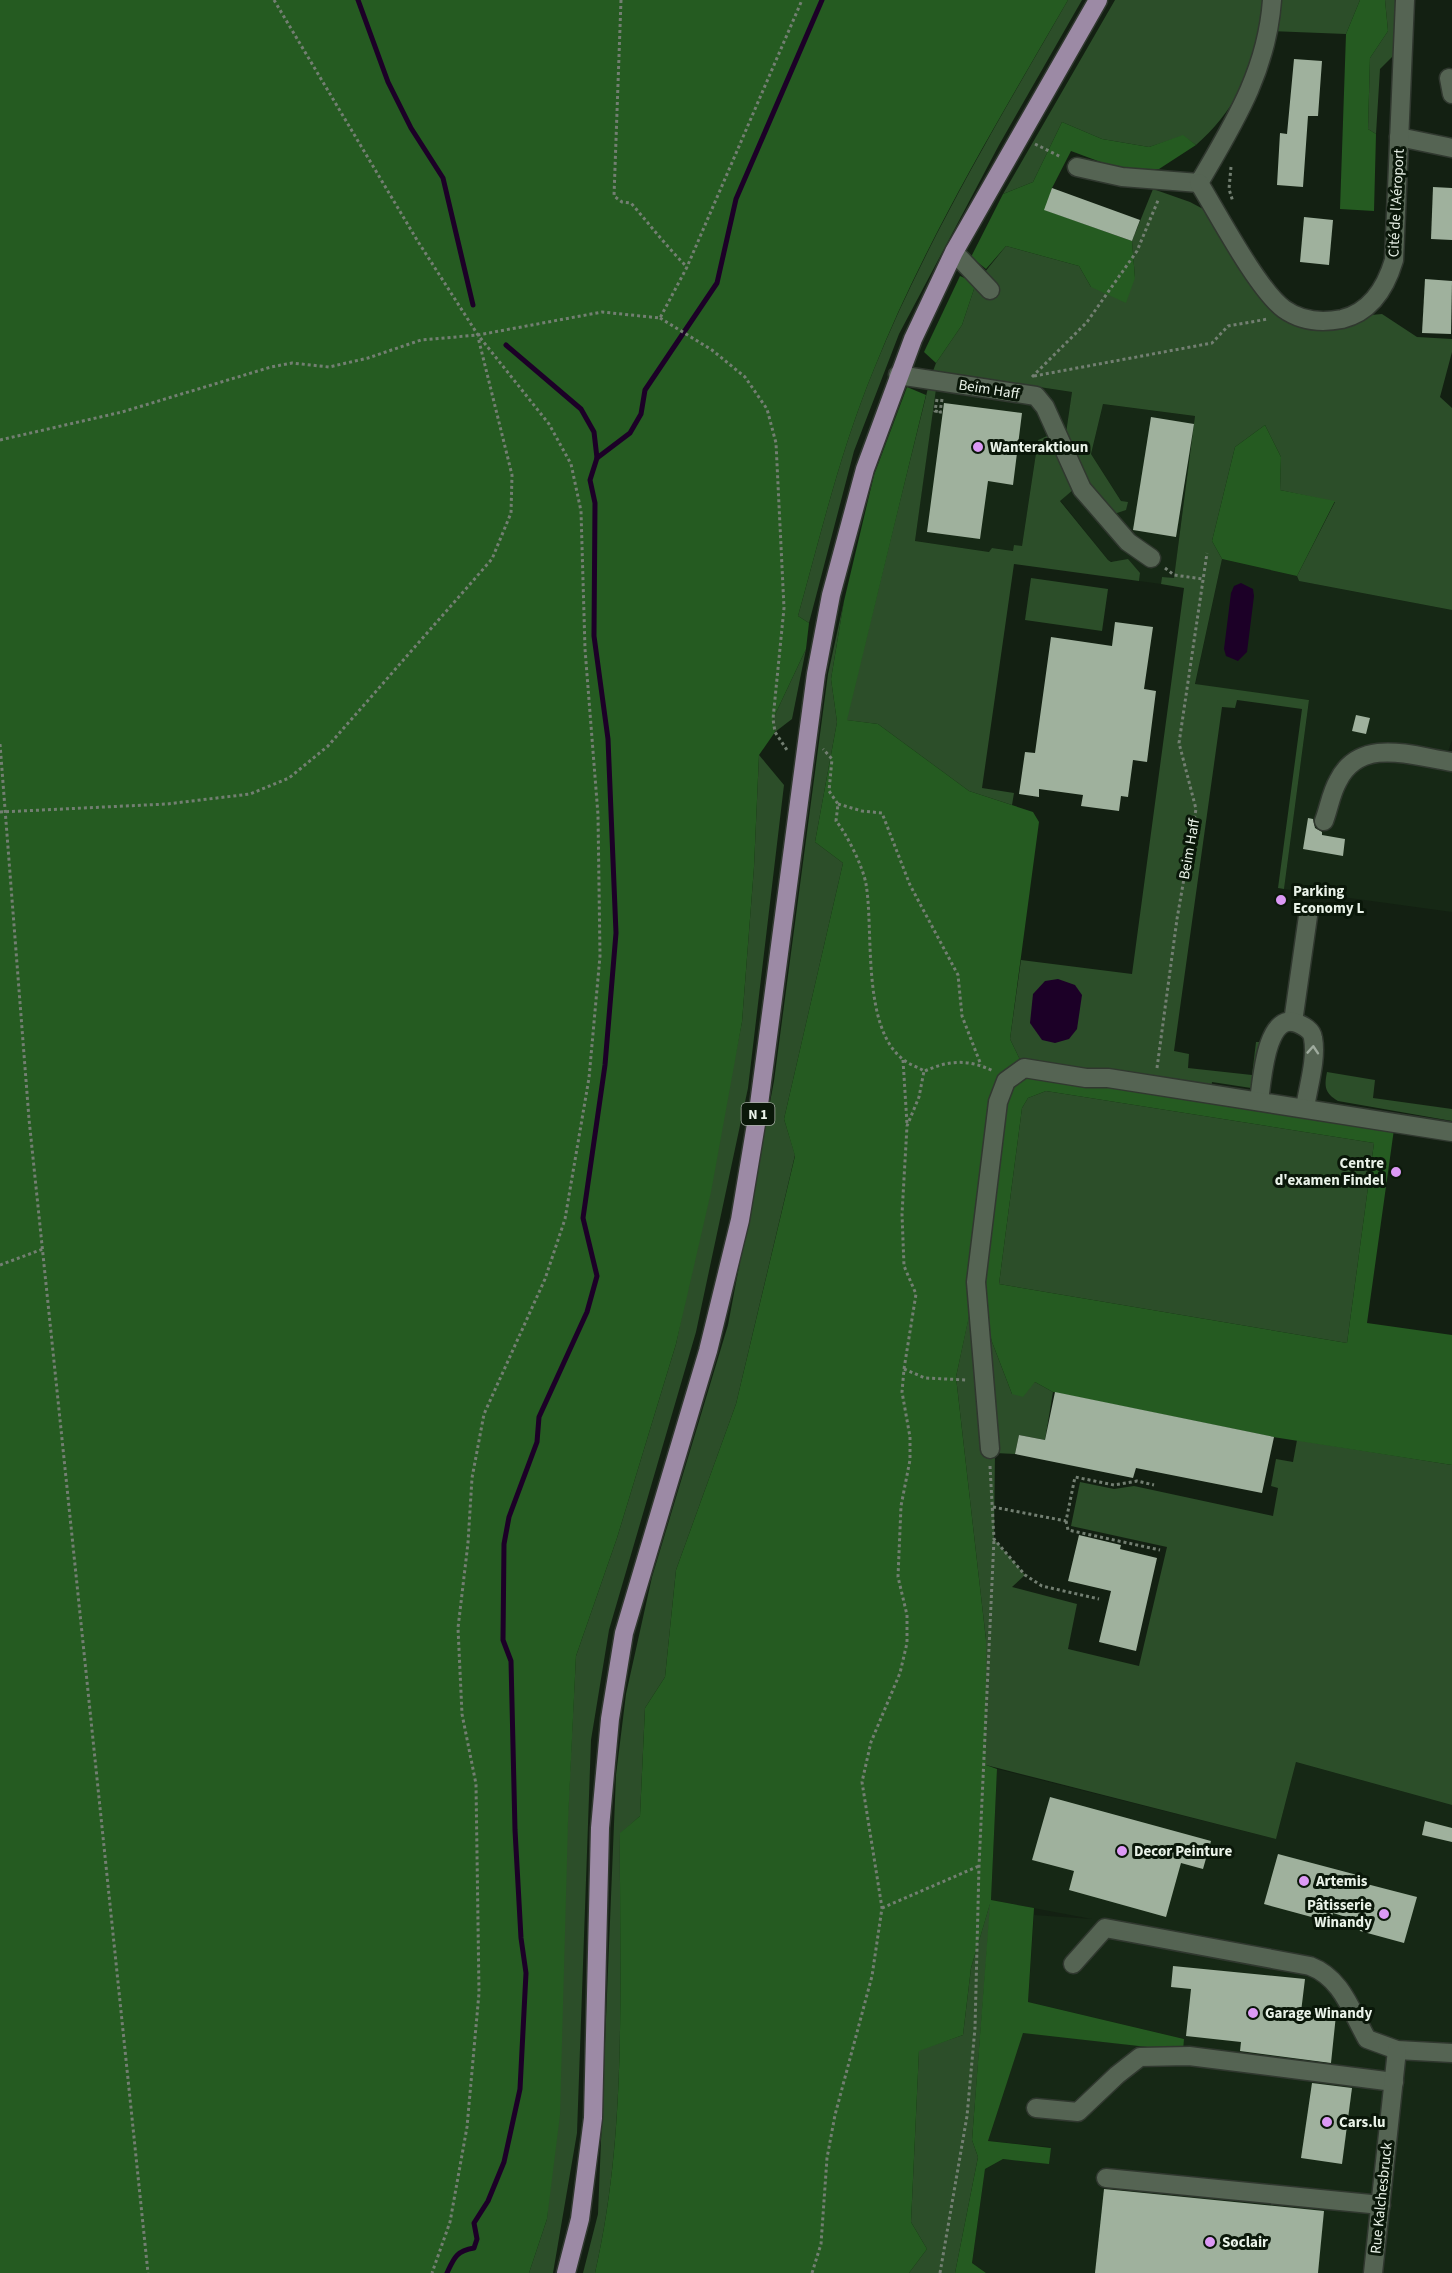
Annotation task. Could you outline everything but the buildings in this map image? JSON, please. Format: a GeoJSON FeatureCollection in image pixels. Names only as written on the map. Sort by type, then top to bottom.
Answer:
{"type":"FeatureCollection","features":[{"type":"Feature","properties":{"kind":"main road","name":"N 1"},"geometry":{"type":"LineString","coordinates":[[566,2273],[580,2219],[593,2118],[600,1828],[610,1719],[624,1633],[708,1351],[740,1220],[758,1112],[805,753],[831,595],[865,469],[898,375],[954,252],[1098,0]]}},
{"type":"Feature","properties":{"kind":"street"},"geometry":{"type":"LineString","coordinates":[[1077,167],[1122,177],[1199,183],[1253,86],[1270,31],[1272,0]]}},
{"type":"Feature","properties":{"kind":"street","name":"Cité de l'Aéroport"},"geometry":{"type":"LineString","coordinates":[[1199,183],[1268,293],[1285,309],[1306,319],[1329,321],[1349,317],[1372,303],[1386,284],[1394,260],[1405,0]]}},
{"type":"Feature","properties":{"kind":"street","name":"Cité de l'Aéroport"},"geometry":{"type":"LineString","coordinates":[[1399,137],[1452,143]]}},
{"type":"Feature","properties":{"kind":"street"},"geometry":{"type":"LineString","coordinates":[[954,252],[990,290]]}},
{"type":"Feature","properties":{"kind":"street","name":"Beim Haff"},"geometry":{"type":"LineString","coordinates":[[898,375],[1036,396],[1045,407],[1083,489],[1128,542],[1151,558]]}},
{"type":"Feature","properties":{"kind":"street"},"geometry":{"type":"LineString","coordinates":[[1324,821],[1338,780],[1356,758],[1381,751],[1452,762]]}},
{"type":"Feature","properties":{"kind":"street"},"geometry":{"type":"LineString","coordinates":[[1293,1022],[1308,916]]}},
{"type":"Feature","properties":{"kind":"street"},"geometry":{"type":"LineString","coordinates":[[1259,1101],[1272,1036],[1278,1025],[1284,1021],[1293,1022],[1313,1034],[1314,1045],[1305,1108]]}},
{"type":"Feature","properties":{"kind":"street"},"geometry":{"type":"LineString","coordinates":[[990,1449],[976,1282],[998,1102],[1006,1081],[1023,1068],[1086,1078],[1108,1078],[1155,1085],[1452,1132]]}},
{"type":"Feature","properties":{"kind":"street"},"geometry":{"type":"LineString","coordinates":[[1073,1964],[1105,1928],[1310,1966],[1325,1972],[1336,1982],[1366,2039],[1397,2050],[1452,2053]]}},
{"type":"Feature","properties":{"kind":"street","name":"Rue Kalchesbruck"},"geometry":{"type":"LineString","coordinates":[[1373,2273],[1397,2050]]}},
{"type":"Feature","properties":{"kind":"street"},"geometry":{"type":"LineString","coordinates":[[1036,2108],[1078,2112],[1140,2057],[1189,2056],[1394,2082]]}},
{"type":"Feature","properties":{"kind":"street"},"geometry":{"type":"LineString","coordinates":[[1106,2178],[1381,2205]]}},
{"type":"Feature","properties":{"kind":"path"},"geometry":{"type":"LineString","coordinates":[[274,0],[417,240],[478,335],[549,424],[571,464],[582,511],[585,649],[598,815],[600,956],[589,1078],[565,1219],[545,1279],[484,1414],[472,1478],[468,1543],[458,1628],[462,1714],[476,1784],[480,1993],[467,2127],[450,2222],[432,2273]]}},
{"type":"Feature","properties":{"kind":"path"},"geometry":{"type":"LineString","coordinates":[[621,0],[614,196],[622,202],[632,203],[660,235],[666,247],[687,267]]}},
{"type":"Feature","properties":{"kind":"path"},"geometry":{"type":"LineString","coordinates":[[660,318],[687,267],[802,0]]}},
{"type":"Feature","properties":{"kind":"path"},"geometry":{"type":"LineString","coordinates":[[1019,138],[1047,148],[1077,167]]}},
{"type":"Feature","properties":{"kind":"path"},"geometry":{"type":"LineString","coordinates":[[1231,164],[1229,189],[1234,204]]}},
{"type":"Feature","properties":{"kind":"path"},"geometry":{"type":"LineString","coordinates":[[1022,394],[1032,377],[1087,322],[1137,252],[1166,180]]}},
{"type":"Feature","properties":{"kind":"path"},"geometry":{"type":"LineString","coordinates":[[1032,377],[1212,343],[1228,326],[1277,317],[1285,309]]}},
{"type":"Feature","properties":{"kind":"path"},"geometry":{"type":"LineString","coordinates":[[0,440],[122,412],[271,367],[292,363],[329,367],[368,358],[421,340],[478,335],[602,312],[660,318],[712,350],[745,377],[767,409],[776,443],[784,608],[773,719],[775,732],[783,749],[805,753],[826,750],[832,759],[829,790],[838,804],[836,821],[843,830],[866,882],[870,973],[883,1032],[903,1060],[924,1071]]}},
{"type":"Feature","properties":{"kind":"path"},"geometry":{"type":"LineString","coordinates":[[2,812],[167,804],[250,794],[289,778],[328,746],[492,559],[511,513],[512,475],[478,335]]}},
{"type":"Feature","properties":{"kind":"path"},"geometry":{"type":"LineString","coordinates":[[938,395],[935,411],[940,412]]}},
{"type":"Feature","properties":{"kind":"path","name":"Beim Haff"},"geometry":{"type":"LineString","coordinates":[[1155,1085],[1177,919],[1196,809],[1179,743],[1207,553]]}},
{"type":"Feature","properties":{"kind":"path"},"geometry":{"type":"LineString","coordinates":[[1151,558],[1174,575],[1203,579]]}},
{"type":"Feature","properties":{"kind":"path"},"geometry":{"type":"LineString","coordinates":[[0,744],[2,812],[29,1119],[148,2273]]}},
{"type":"Feature","properties":{"kind":"path"},"geometry":{"type":"LineString","coordinates":[[838,804],[862,811],[882,813],[910,885],[958,975],[962,1016],[981,1065]]}},
{"type":"Feature","properties":{"kind":"path"},"geometry":{"type":"LineString","coordinates":[[812,2273],[821,2244],[827,2158],[835,2115],[872,1976],[882,1908],[862,1782],[871,1742],[900,1673],[907,1643],[907,1615],[898,1577],[901,1506],[910,1460],[910,1437],[902,1392],[906,1345],[915,1313],[916,1294],[904,1266],[907,1126],[903,1060]]}},
{"type":"Feature","properties":{"kind":"path"},"geometry":{"type":"LineString","coordinates":[[924,1071],[941,1063],[960,1061],[981,1065],[1006,1081]]}},
{"type":"Feature","properties":{"kind":"path"},"geometry":{"type":"LineString","coordinates":[[907,1126],[919,1097],[924,1071]]}},
{"type":"Feature","properties":{"kind":"path"},"geometry":{"type":"LineString","coordinates":[[0,1265],[43,1249]]}},
{"type":"Feature","properties":{"kind":"path"},"geometry":{"type":"LineString","coordinates":[[904,1369],[925,1378],[956,1377],[983,1383]]}},
{"type":"Feature","properties":{"kind":"path"},"geometry":{"type":"LineString","coordinates":[[940,2273],[967,2116],[973,2050],[994,1539],[990,1449]]}},
{"type":"Feature","properties":{"kind":"path"},"geometry":{"type":"LineString","coordinates":[[1154,1485],[1137,1482],[1114,1485],[1075,1478],[1066,1521],[1068,1530],[1161,1550]]}},
{"type":"Feature","properties":{"kind":"path"},"geometry":{"type":"LineString","coordinates":[[992,1506],[1066,1521]]}},
{"type":"Feature","properties":{"kind":"path"},"geometry":{"type":"LineString","coordinates":[[994,1539],[1025,1575],[1042,1586],[1099,1599]]}},
{"type":"Feature","properties":{"kind":"path"},"geometry":{"type":"LineString","coordinates":[[882,1908],[979,1866]]}},
{"type":"Feature","properties":{"kind":"shaded area"},"geometry":{"type":"Polygon","coordinates":[[[933,371],[1072,392],[1066,433],[1122,502],[1091,454],[1103,404],[1195,416],[1174,579],[1162,577],[1161,584],[1139,581],[1140,573],[1108,560],[1060,500],[1073,490],[1047,436],[1038,440],[1022,546],[1013,551],[993,548],[989,552],[915,541],[935,390],[928,388],[933,371]]]}},
{"type":"Feature","properties":{"kind":"shaded area"},"geometry":{"type":"Polygon","coordinates":[[[1222,559],[1297,576],[1299,581],[1452,610],[1452,740],[1448,752],[1452,753],[1452,912],[1284,889],[1309,700],[1195,685],[1222,559]]]}},
{"type":"Feature","properties":{"kind":"shaded area"},"geometry":{"type":"Polygon","coordinates":[[[1241,583],[1253,589],[1254,596],[1247,652],[1238,661],[1226,656],[1224,649],[1231,593],[1234,586],[1241,583]]]}},
{"type":"Feature","properties":{"kind":"shaded area"},"geometry":{"type":"Polygon","coordinates":[[[1058,979],[1075,985],[1082,995],[1077,1029],[1069,1039],[1055,1043],[1042,1040],[1030,1023],[1033,994],[1045,981],[1058,979]]]}},
{"type":"Feature","properties":{"kind":"shaded area"},"geometry":{"type":"Polygon","coordinates":[[[1296,1762],[1452,1805],[1452,2273],[986,2273],[972,2263],[985,2169],[1003,2159],[1049,2163],[1050,2147],[988,2141],[1023,2032],[1182,2051],[1184,2039],[1028,2002],[1034,1915],[1092,1919],[991,1900],[997,1769],[1276,1839],[1296,1762]]]}},
{"type":"Feature","properties":{"kind":"green space"},"geometry":{"type":"Polygon","coordinates":[[[0,0],[1068,0],[964,181],[916,274],[874,369],[842,460],[798,616],[809,623],[806,649],[773,719],[775,732],[759,755],[754,867],[742,1022],[711,1192],[676,1344],[617,1538],[576,1656],[568,1822],[560,2115],[547,2219],[529,2273],[0,2273],[0,0]]]}},
{"type":"Feature","properties":{"kind":"green space"},"geometry":{"type":"Polygon","coordinates":[[[1068,0],[1082,0],[999,145],[899,334],[854,451],[809,623],[798,616],[842,460],[874,369],[916,275],[940,228],[990,135],[1068,0]]]}},
{"type":"Feature","properties":{"kind":"green space"},"geometry":{"type":"Polygon","coordinates":[[[1115,0],[1360,0],[1346,34],[1270,31],[1230,107],[1196,145],[1183,136],[1149,147],[1102,139],[1062,122],[1033,182],[1003,194],[1115,0]]]}},
{"type":"Feature","properties":{"kind":"green space"},"geometry":{"type":"Polygon","coordinates":[[[1360,0],[1385,0],[1388,31],[1370,58],[1368,129],[1376,134],[1374,211],[1340,209],[1346,34],[1360,0]]]}},
{"type":"Feature","properties":{"kind":"green space"},"geometry":{"type":"Polygon","coordinates":[[[1385,0],[1398,0],[1396,53],[1380,69],[1376,134],[1368,129],[1370,58],[1388,31],[1385,0]]]}},
{"type":"Feature","properties":{"kind":"green space"},"geometry":{"type":"Polygon","coordinates":[[[1062,122],[1102,139],[1149,147],[1183,135],[1196,145],[1159,169],[1122,170],[1071,151],[1052,188],[1045,210],[1132,241],[1135,278],[1126,303],[1091,287],[1079,266],[1006,246],[986,269],[971,257],[1003,194],[1033,182],[1062,122]]]}},
{"type":"Feature","properties":{"kind":"green space"},"geometry":{"type":"Polygon","coordinates":[[[1153,189],[1190,202],[1222,219],[1285,309],[1349,317],[1382,314],[1417,337],[1452,339],[1452,352],[1440,397],[1452,408],[1452,610],[1299,581],[1297,576],[1335,502],[1280,490],[1281,457],[1265,425],[1235,447],[1212,541],[1222,559],[1195,684],[1309,700],[1284,889],[1278,888],[1302,709],[1237,700],[1235,708],[1222,707],[1174,1051],[1189,1054],[1188,1068],[1252,1075],[1256,1042],[1260,1042],[1251,1088],[1212,1082],[1211,1093],[1024,1068],[1010,1039],[1021,960],[1132,974],[1184,588],[1161,584],[1162,577],[1174,578],[1195,416],[1103,404],[1091,454],[1121,501],[1128,502],[1126,510],[1114,514],[1092,488],[1066,433],[1072,392],[933,371],[962,325],[976,283],[1006,246],[1079,266],[1091,287],[1135,278],[1132,241],[1153,189]]]}},
{"type":"Feature","properties":{"kind":"green space"},"geometry":{"type":"Polygon","coordinates":[[[960,276],[976,283],[962,325],[936,363],[924,352],[960,276]]]}},
{"type":"Feature","properties":{"kind":"green space"},"geometry":{"type":"Polygon","coordinates":[[[907,387],[926,395],[847,720],[878,724],[969,791],[1033,812],[1039,822],[1010,1039],[1024,1068],[1395,1122],[1367,1323],[1452,1335],[1452,1465],[1273,1437],[1053,1392],[1035,1382],[1023,1397],[1012,1394],[992,1342],[976,1284],[956,1377],[986,1640],[986,1765],[997,1769],[991,1900],[1034,1908],[1028,2002],[1184,2039],[1183,2051],[1023,2033],[988,2141],[1051,2148],[1049,2164],[1003,2159],[985,2169],[972,2263],[986,2273],[955,2273],[978,2157],[972,2140],[990,1904],[971,1968],[963,2035],[919,2051],[911,2222],[927,2249],[909,2273],[595,2273],[606,2219],[617,2110],[620,2054],[620,1833],[640,1816],[645,1708],[665,1677],[676,1570],[736,1404],[795,1156],[784,1119],[843,863],[815,842],[837,722],[831,679],[844,601],[874,475],[907,387]],[[1046,1091],[1028,1098],[1022,1108],[999,1284],[1347,1343],[1374,1143],[1046,1091]]]}},
{"type":"Feature","properties":{"kind":"green space"},"geometry":{"type":"Polygon","coordinates":[[[928,388],[936,389],[915,541],[989,552],[992,548],[1013,551],[1014,545],[1022,546],[1038,440],[1047,436],[1073,490],[1060,501],[1108,560],[1111,562],[1128,559],[1140,573],[1139,581],[1014,564],[982,788],[1014,793],[1012,805],[969,791],[878,724],[846,720],[928,388]]]}},
{"type":"Feature","properties":{"kind":"green space"},"geometry":{"type":"Polygon","coordinates":[[[1265,425],[1281,457],[1280,490],[1335,501],[1297,576],[1222,559],[1212,541],[1235,447],[1265,425]]]}},
{"type":"Feature","properties":{"kind":"green space"},"geometry":{"type":"Polygon","coordinates":[[[1031,578],[1108,589],[1102,631],[1025,620],[1031,578]]]}},
{"type":"Feature","properties":{"kind":"green space"},"geometry":{"type":"Polygon","coordinates":[[[844,601],[831,679],[837,722],[815,842],[843,863],[784,1119],[795,1155],[736,1404],[676,1570],[665,1677],[645,1708],[640,1816],[620,1834],[619,2055],[613,2165],[606,2219],[595,2273],[583,2273],[598,2214],[616,1775],[626,1694],[652,1577],[728,1325],[774,1081],[828,674],[844,601]]]}},
{"type":"Feature","properties":{"kind":"green space"},"geometry":{"type":"Polygon","coordinates":[[[806,649],[792,719],[775,732],[773,719],[806,649]]]}},
{"type":"Feature","properties":{"kind":"green space"},"geometry":{"type":"Polygon","coordinates":[[[759,755],[784,785],[748,1088],[696,1332],[609,1630],[591,1740],[577,2133],[553,2273],[529,2273],[547,2219],[576,1656],[617,1538],[676,1344],[742,1022],[754,867],[759,755]]]}},
{"type":"Feature","properties":{"kind":"green space"},"geometry":{"type":"Polygon","coordinates":[[[1327,1072],[1375,1080],[1373,1098],[1452,1109],[1452,1121],[1338,1101],[1326,1089],[1327,1072]]]}},
{"type":"Feature","properties":{"kind":"green space"},"geometry":{"type":"Polygon","coordinates":[[[1046,1091],[1374,1143],[1347,1343],[999,1284],[1022,1108],[1028,1098],[1046,1091]]]}},
{"type":"Feature","properties":{"kind":"green space"},"geometry":{"type":"Polygon","coordinates":[[[976,1282],[992,1342],[1012,1394],[1035,1382],[1053,1392],[1045,1440],[1019,1435],[1015,1454],[995,1453],[994,1539],[1025,1575],[1012,1587],[1077,1604],[1068,1649],[1139,1666],[1167,1547],[1071,1526],[1080,1482],[1114,1489],[1134,1486],[1273,1516],[1278,1488],[1271,1486],[1276,1459],[1293,1462],[1297,1440],[1452,1465],[1452,1805],[1296,1762],[1276,1839],[986,1765],[986,1640],[956,1377],[976,1282]]]}},
{"type":"Feature","properties":{"kind":"green space"},"geometry":{"type":"Polygon","coordinates":[[[991,1900],[972,2140],[978,2157],[955,2273],[909,2273],[927,2249],[911,2222],[919,2050],[963,2035],[971,1968],[991,1900]]]}},
{"type":"Feature","properties":{"kind":"waterway"},"geometry":{"type":"LineString","coordinates":[[358,0],[388,82],[411,128],[443,178],[473,305]]}},
{"type":"Feature","properties":{"kind":"waterway"},"geometry":{"type":"LineString","coordinates":[[597,458],[630,433],[641,414],[645,390],[717,283],[736,199],[822,0]]}},
{"type":"Feature","properties":{"kind":"waterway"},"geometry":{"type":"LineString","coordinates":[[447,2273],[456,2256],[474,2248],[477,2239],[474,2223],[488,2201],[504,2162],[520,2089],[526,1973],[521,1938],[515,1830],[511,1661],[503,1640],[504,1544],[509,1517],[537,1442],[539,1417],[587,1312],[597,1276],[583,1218],[605,1065],[616,933],[608,739],[594,636],[595,503],[590,480],[597,458],[594,432],[581,409],[506,345]]}},
{"type":"Feature","properties":{"kind":"place","name":"Wanteraktioun"},"geometry":{"type":"Point","coordinates":[978,447]}},
{"type":"Feature","properties":{"kind":"place","name":"Parking Economy L"},"geometry":{"type":"Point","coordinates":[1281,900]}},
{"type":"Feature","properties":{"kind":"place","name":"Centre d'examen Findel"},"geometry":{"type":"Point","coordinates":[1396,1172]}},
{"type":"Feature","properties":{"kind":"place","name":"Decor Peinture"},"geometry":{"type":"Point","coordinates":[1122,1851]}},
{"type":"Feature","properties":{"kind":"place","name":"Artemis"},"geometry":{"type":"Point","coordinates":[1304,1881]}},
{"type":"Feature","properties":{"kind":"place","name":"Pâtisserie Winandy"},"geometry":{"type":"Point","coordinates":[1384,1914]}},
{"type":"Feature","properties":{"kind":"place","name":"Garage Winandy"},"geometry":{"type":"Point","coordinates":[1253,2013]}},
{"type":"Feature","properties":{"kind":"place","name":"Cars.lu"},"geometry":{"type":"Point","coordinates":[1327,2122]}},
{"type":"Feature","properties":{"kind":"place","name":"Soclair"},"geometry":{"type":"Point","coordinates":[1210,2242]}}]}
